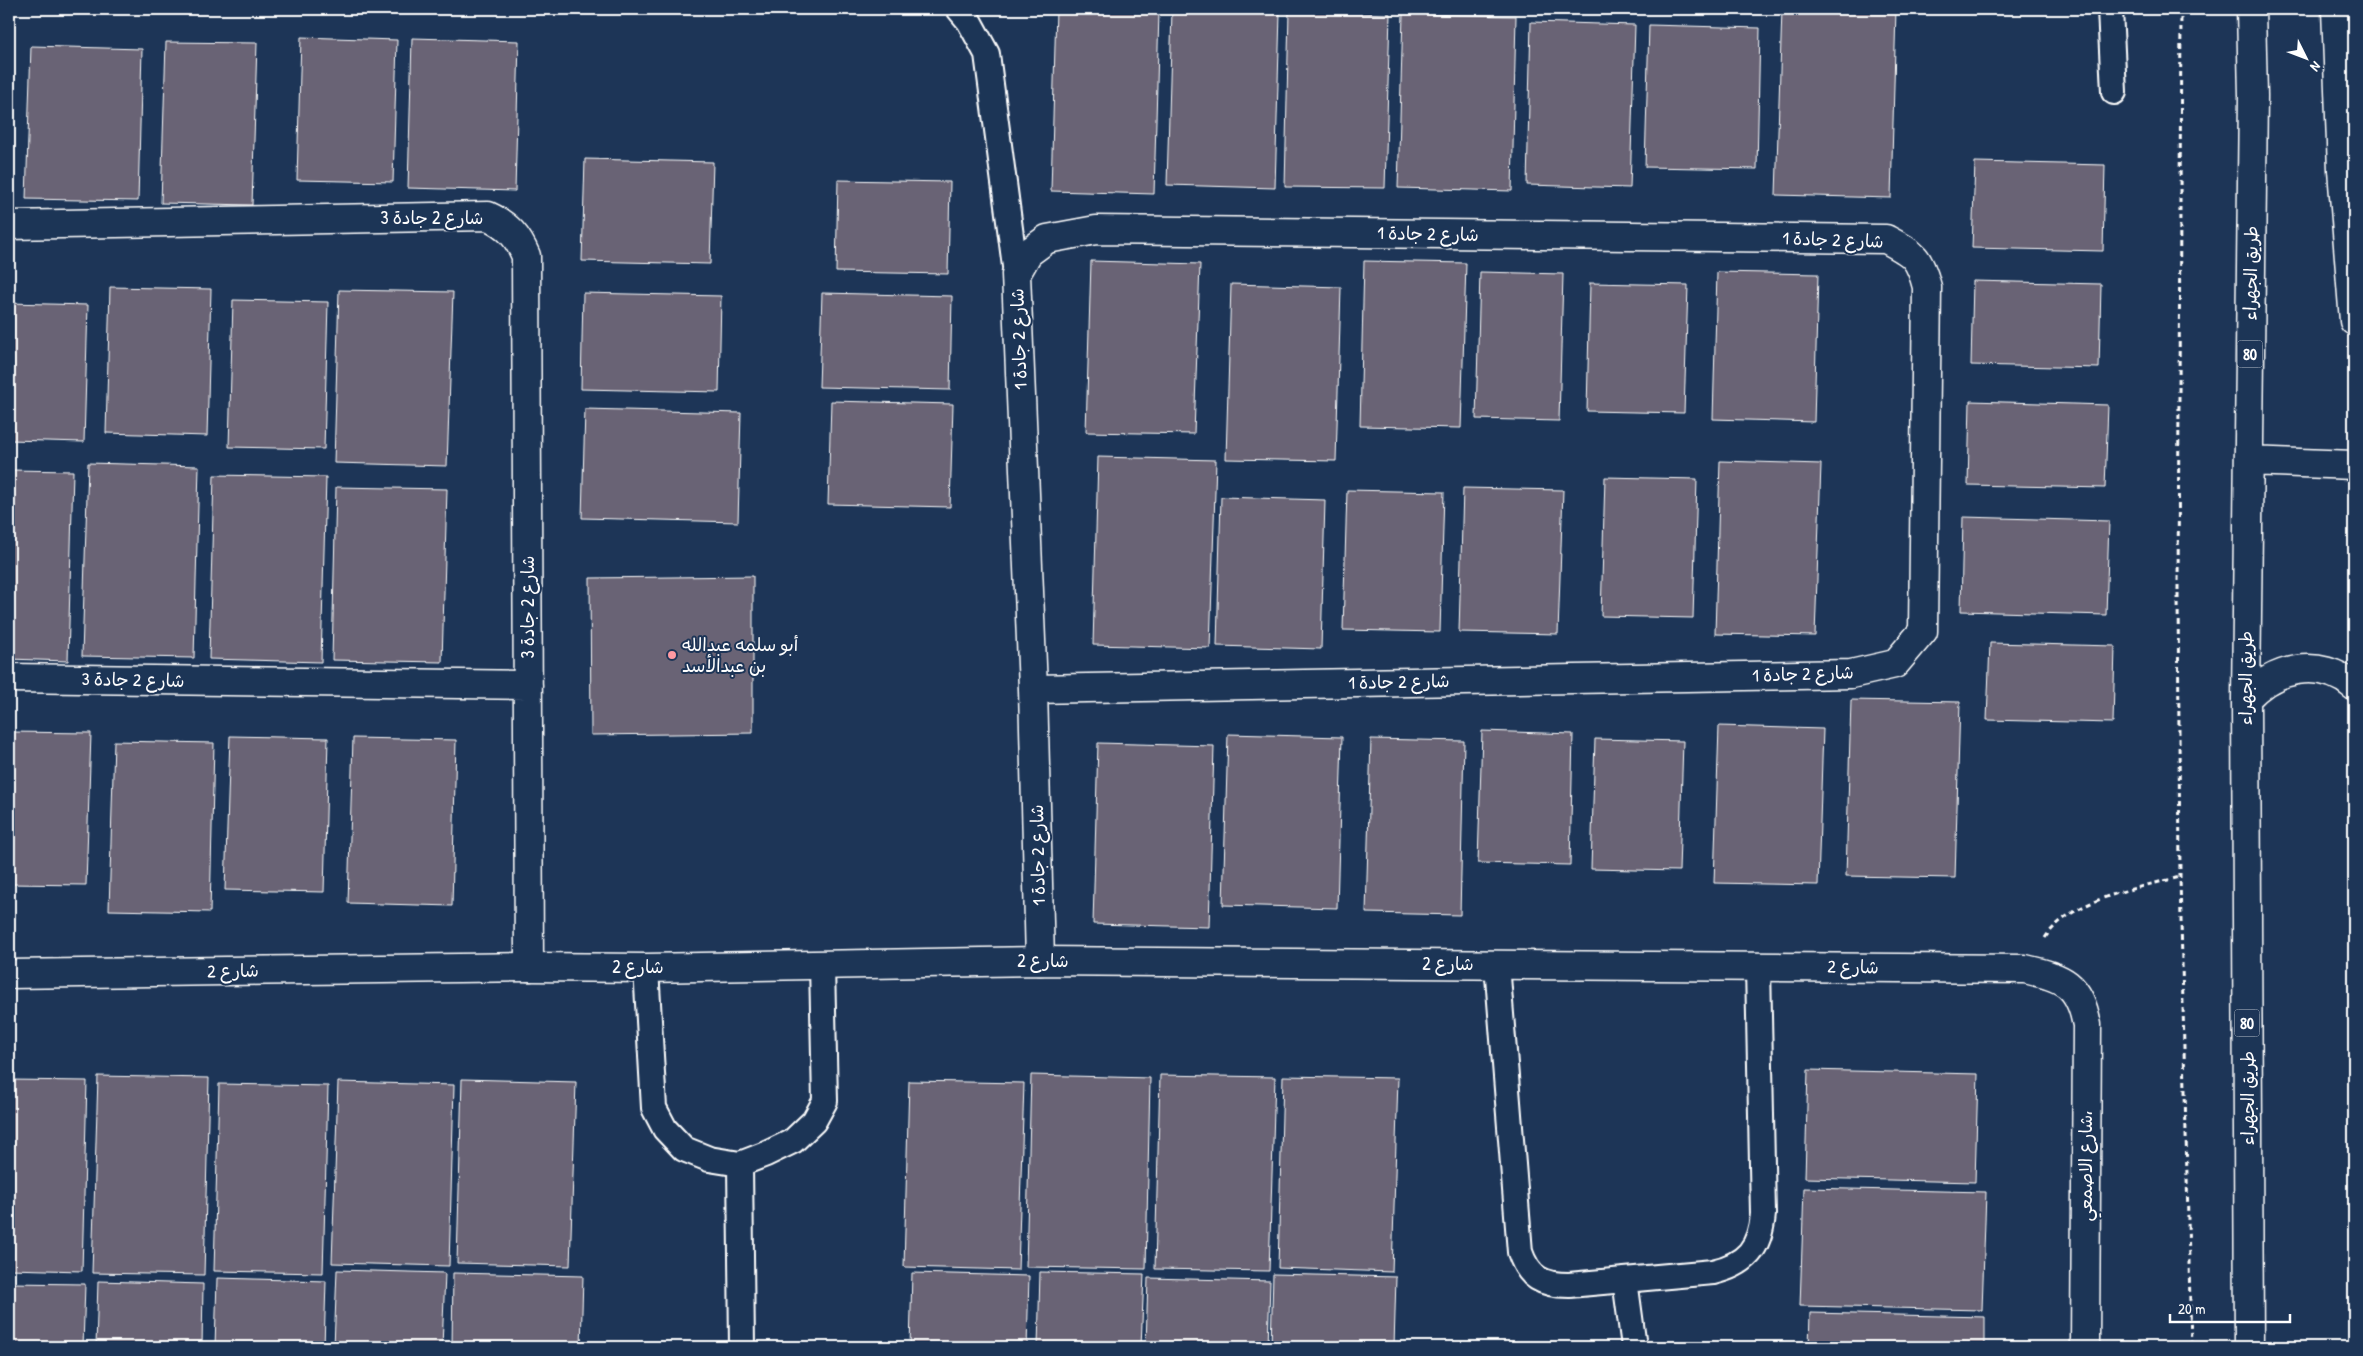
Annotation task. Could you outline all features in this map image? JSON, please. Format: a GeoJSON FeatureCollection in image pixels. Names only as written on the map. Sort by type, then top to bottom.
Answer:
{"type":"FeatureCollection","features":[{"type":"Feature","properties":{"kind":"main road","name":"طريق الجهراء"},"geometry":{"type":"LineString","coordinates":[[2249,1347],[2246,699],[2253,96],[2251,9]]}},
{"type":"Feature","properties":{"kind":"main road"},"geometry":{"type":"LineString","coordinates":[[2336,9],[2342,170],[2354,321]]}},
{"type":"Feature","properties":{"kind":"main road","name":"شارع 2 جادة 3"},"geometry":{"type":"LineString","coordinates":[[9,225],[488,216],[501,222],[512,231],[521,243],[526,256],[529,967]]}},
{"type":"Feature","properties":{"kind":"main road","name":"شارع 2 جادة 1"},"geometry":{"type":"LineString","coordinates":[[1033,689],[1851,674],[1895,664],[1923,631],[1927,287],[1921,264],[1907,250],[1886,239],[1096,230],[1047,239],[1028,254],[1016,274],[1033,689],[1040,961]]}},
{"type":"Feature","properties":{"kind":"main road"},"geometry":{"type":"LineString","coordinates":[[2249,461],[2354,465]]}},
{"type":"Feature","properties":{"kind":"main road"},"geometry":{"type":"LineString","coordinates":[[2246,699],[2266,681],[2290,671],[2304,669],[2320,670],[2335,674],[2354,686]]}},
{"type":"Feature","properties":{"kind":"main road","name":"شارع 2 جادة 3"},"geometry":{"type":"LineString","coordinates":[[9,678],[528,686]]}},
{"type":"Feature","properties":{"kind":"main road","name":"شارع 2"},"geometry":{"type":"LineString","coordinates":[[9,974],[529,967],[646,968],[1040,961],[1497,964],[2024,968],[2052,975],[2073,988]]}},
{"type":"Feature","properties":{"kind":"main road","name":"شارع الاصمعي،"},"geometry":{"type":"LineString","coordinates":[[2073,988],[2083,1004],[2087,1025],[2085,1347]]}},
{"type":"Feature","properties":{"kind":"lane"},"geometry":{"type":"LineString","coordinates":[[959,9],[969,21],[987,54],[1016,274]]}},
{"type":"Feature","properties":{"kind":"lane"},"geometry":{"type":"LineString","coordinates":[[2110,9],[2114,92]]}},
{"type":"Feature","properties":{"kind":"lane"},"geometry":{"type":"LineString","coordinates":[[646,968],[654,1108],[665,1129],[684,1149],[709,1159],[740,1164],[793,1141],[814,1121],[825,1101],[822,964]]}},
{"type":"Feature","properties":{"kind":"lane"},"geometry":{"type":"LineString","coordinates":[[1497,964],[1520,1252],[1525,1267],[1537,1279],[1552,1285],[1713,1272],[1730,1268],[1744,1259],[1755,1246],[1762,1231],[1758,966]]}},
{"type":"Feature","properties":{"kind":"lane"},"geometry":{"type":"LineString","coordinates":[[740,1164],[742,1347]]}},
{"type":"Feature","properties":{"kind":"lane"},"geometry":{"type":"LineString","coordinates":[[1626,1280],[1634,1347]]}},
{"type":"Feature","properties":{"kind":"path"},"geometry":{"type":"LineString","coordinates":[[2181,9],[2178,581],[2180,877],[2191,1347]]}},
{"type":"Feature","properties":{"kind":"path"},"geometry":{"type":"LineString","coordinates":[[2024,968],[2055,924],[2108,895],[2180,877]]}},
{"type":"Feature","properties":{"kind":"building"},"geometry":{"type":"Polygon","coordinates":[[[420,9],[496,9],[496,10],[420,9]]]}},
{"type":"Feature","properties":{"kind":"building"},"geometry":{"type":"Polygon","coordinates":[[[1056,9],[1159,11],[1154,194],[1051,191],[1056,9]]]}},
{"type":"Feature","properties":{"kind":"building"},"geometry":{"type":"Polygon","coordinates":[[[1782,9],[1896,9],[1891,198],[1776,195],[1782,9]]]}},
{"type":"Feature","properties":{"kind":"building"},"geometry":{"type":"Polygon","coordinates":[[[1172,10],[1280,13],[1275,188],[1167,185],[1172,10]]]}},
{"type":"Feature","properties":{"kind":"building"},"geometry":{"type":"Polygon","coordinates":[[[1289,11],[1390,14],[1385,188],[1285,187],[1289,11]]]}},
{"type":"Feature","properties":{"kind":"building"},"geometry":{"type":"Polygon","coordinates":[[[1403,14],[1516,16],[1512,191],[1398,188],[1403,14]]]}},
{"type":"Feature","properties":{"kind":"building"},"geometry":{"type":"Polygon","coordinates":[[[1531,22],[1635,25],[1630,188],[1527,185],[1531,22]]]}},
{"type":"Feature","properties":{"kind":"building"},"geometry":{"type":"Polygon","coordinates":[[[1649,25],[1760,28],[1757,169],[1645,167],[1649,25]]]}},
{"type":"Feature","properties":{"kind":"building"},"geometry":{"type":"Polygon","coordinates":[[[301,37],[397,40],[393,182],[297,180],[301,37]]]}},
{"type":"Feature","properties":{"kind":"building"},"geometry":{"type":"Polygon","coordinates":[[[412,38],[519,41],[515,191],[408,188],[412,38]]]}},
{"type":"Feature","properties":{"kind":"building"},"geometry":{"type":"Polygon","coordinates":[[[166,42],[257,43],[252,205],[161,203],[166,42]]]}},
{"type":"Feature","properties":{"kind":"building"},"geometry":{"type":"Polygon","coordinates":[[[31,46],[142,49],[138,201],[26,199],[31,46]]]}},
{"type":"Feature","properties":{"kind":"building"},"geometry":{"type":"Polygon","coordinates":[[[585,159],[713,162],[710,264],[582,261],[585,159]]]}},
{"type":"Feature","properties":{"kind":"building"},"geometry":{"type":"Polygon","coordinates":[[[1975,162],[2105,165],[2103,251],[1972,248],[1975,162]]]}},
{"type":"Feature","properties":{"kind":"building"},"geometry":{"type":"Polygon","coordinates":[[[838,180],[950,182],[948,274],[836,272],[838,180]]]}},
{"type":"Feature","properties":{"kind":"building"},"geometry":{"type":"Polygon","coordinates":[[[1091,261],[1200,264],[1194,434],[1086,432],[1091,261]]]}},
{"type":"Feature","properties":{"kind":"building"},"geometry":{"type":"Polygon","coordinates":[[[1364,261],[1466,263],[1461,428],[1360,426],[1364,261]]]}},
{"type":"Feature","properties":{"kind":"building"},"geometry":{"type":"Polygon","coordinates":[[[1480,272],[1563,274],[1559,421],[1476,419],[1480,272]]]}},
{"type":"Feature","properties":{"kind":"building"},"geometry":{"type":"Polygon","coordinates":[[[1717,272],[1818,274],[1814,422],[1713,419],[1717,272]]]}},
{"type":"Feature","properties":{"kind":"building"},"geometry":{"type":"Polygon","coordinates":[[[1973,281],[2101,284],[2099,368],[1971,365],[1973,281]]]}},
{"type":"Feature","properties":{"kind":"building"},"geometry":{"type":"Polygon","coordinates":[[[1590,283],[1688,285],[1684,413],[1587,411],[1590,283]]]}},
{"type":"Feature","properties":{"kind":"building"},"geometry":{"type":"Polygon","coordinates":[[[1231,284],[1341,287],[1336,461],[1226,459],[1231,284]]]}},
{"type":"Feature","properties":{"kind":"building"},"geometry":{"type":"Polygon","coordinates":[[[110,287],[211,289],[207,436],[106,433],[110,287]]]}},
{"type":"Feature","properties":{"kind":"building"},"geometry":{"type":"Polygon","coordinates":[[[339,290],[453,292],[447,466],[334,463],[339,290]]]}},
{"type":"Feature","properties":{"kind":"building"},"geometry":{"type":"Polygon","coordinates":[[[583,293],[721,296],[719,392],[581,389],[583,293]]]}},
{"type":"Feature","properties":{"kind":"building"},"geometry":{"type":"Polygon","coordinates":[[[822,293],[952,296],[950,390],[819,387],[822,293]]]}},
{"type":"Feature","properties":{"kind":"building"},"geometry":{"type":"Polygon","coordinates":[[[233,300],[328,302],[324,449],[229,447],[233,300]]]}},
{"type":"Feature","properties":{"kind":"building"},"geometry":{"type":"Polygon","coordinates":[[[9,303],[88,305],[84,442],[9,440],[9,303]]]}},
{"type":"Feature","properties":{"kind":"building"},"geometry":{"type":"Polygon","coordinates":[[[831,401],[953,404],[950,507],[828,504],[831,401]]]}},
{"type":"Feature","properties":{"kind":"building"},"geometry":{"type":"Polygon","coordinates":[[[1970,401],[2108,405],[2105,488],[1968,485],[1970,401]]]}},
{"type":"Feature","properties":{"kind":"building"},"geometry":{"type":"Polygon","coordinates":[[[585,409],[741,413],[738,522],[582,518],[585,409]]]}},
{"type":"Feature","properties":{"kind":"building"},"geometry":{"type":"Polygon","coordinates":[[[1098,457],[1216,460],[1210,648],[1093,645],[1098,457]]]}},
{"type":"Feature","properties":{"kind":"building"},"geometry":{"type":"Polygon","coordinates":[[[1720,461],[1821,464],[1815,636],[1715,634],[1720,461]]]}},
{"type":"Feature","properties":{"kind":"building"},"geometry":{"type":"Polygon","coordinates":[[[88,463],[199,466],[194,658],[82,656],[88,463]]]}},
{"type":"Feature","properties":{"kind":"building"},"geometry":{"type":"Polygon","coordinates":[[[9,470],[73,471],[68,661],[9,659],[9,470]]]}},
{"type":"Feature","properties":{"kind":"building"},"geometry":{"type":"Polygon","coordinates":[[[214,475],[326,477],[321,662],[209,659],[214,475]]]}},
{"type":"Feature","properties":{"kind":"building"},"geometry":{"type":"Polygon","coordinates":[[[1605,477],[1697,479],[1693,618],[1601,616],[1605,477]]]}},
{"type":"Feature","properties":{"kind":"building"},"geometry":{"type":"Polygon","coordinates":[[[336,487],[447,489],[442,662],[332,660],[336,487]]]}},
{"type":"Feature","properties":{"kind":"building"},"geometry":{"type":"Polygon","coordinates":[[[1463,488],[1563,490],[1558,634],[1459,632],[1463,488]]]}},
{"type":"Feature","properties":{"kind":"building"},"geometry":{"type":"Polygon","coordinates":[[[1347,490],[1444,492],[1440,632],[1343,630],[1347,490]]]}},
{"type":"Feature","properties":{"kind":"building"},"geometry":{"type":"Polygon","coordinates":[[[1221,497],[1325,500],[1321,649],[1217,646],[1221,497]]]}},
{"type":"Feature","properties":{"kind":"building"},"geometry":{"type":"Polygon","coordinates":[[[1963,517],[2109,521],[2106,615],[1961,611],[1963,517]]]}},
{"type":"Feature","properties":{"kind":"building","name":"أبو سلمه عبدالله بن عبدالأسد"},"geometry":{"type":"Polygon","coordinates":[[[753,576],[753,733],[591,735],[590,578],[753,576]]]}},
{"type":"Feature","properties":{"kind":"building"},"geometry":{"type":"Polygon","coordinates":[[[1990,643],[2115,646],[2113,723],[1987,720],[1990,643]]]}},
{"type":"Feature","properties":{"kind":"building"},"geometry":{"type":"Polygon","coordinates":[[[1851,700],[1960,702],[1955,878],[1846,876],[1851,700]]]}},
{"type":"Feature","properties":{"kind":"building"},"geometry":{"type":"Polygon","coordinates":[[[1719,726],[1823,729],[1818,885],[1714,883],[1719,726]]]}},
{"type":"Feature","properties":{"kind":"building"},"geometry":{"type":"Polygon","coordinates":[[[1482,731],[1573,734],[1570,865],[1478,863],[1482,731]]]}},
{"type":"Feature","properties":{"kind":"building"},"geometry":{"type":"Polygon","coordinates":[[[9,732],[91,733],[86,885],[9,884],[9,732]]]}},
{"type":"Feature","properties":{"kind":"building"},"geometry":{"type":"Polygon","coordinates":[[[1228,734],[1342,737],[1337,908],[1223,905],[1228,734]]]}},
{"type":"Feature","properties":{"kind":"building"},"geometry":{"type":"Polygon","coordinates":[[[230,736],[328,738],[324,892],[225,890],[230,736]]]}},
{"type":"Feature","properties":{"kind":"building"},"geometry":{"type":"Polygon","coordinates":[[[353,738],[456,740],[452,906],[348,903],[353,738]]]}},
{"type":"Feature","properties":{"kind":"building"},"geometry":{"type":"Polygon","coordinates":[[[1371,739],[1464,741],[1460,915],[1366,913],[1371,739]]]}},
{"type":"Feature","properties":{"kind":"building"},"geometry":{"type":"Polygon","coordinates":[[[1595,739],[1683,741],[1679,871],[1591,869],[1595,739]]]}},
{"type":"Feature","properties":{"kind":"building"},"geometry":{"type":"Polygon","coordinates":[[[114,741],[214,743],[210,912],[109,910],[114,741]]]}},
{"type":"Feature","properties":{"kind":"building"},"geometry":{"type":"Polygon","coordinates":[[[1098,743],[1214,746],[1209,927],[1093,924],[1098,743]]]}},
{"type":"Feature","properties":{"kind":"building"},"geometry":{"type":"Polygon","coordinates":[[[1808,1070],[1978,1074],[1975,1182],[1805,1178],[1808,1070]]]}},
{"type":"Feature","properties":{"kind":"building"},"geometry":{"type":"Polygon","coordinates":[[[1031,1075],[1150,1078],[1146,1269],[1026,1267],[1031,1075]]]}},
{"type":"Feature","properties":{"kind":"building"},"geometry":{"type":"Polygon","coordinates":[[[1160,1075],[1275,1077],[1269,1271],[1155,1269],[1160,1075]]]}},
{"type":"Feature","properties":{"kind":"building"},"geometry":{"type":"Polygon","coordinates":[[[98,1076],[209,1078],[204,1275],[92,1273],[98,1076]]]}},
{"type":"Feature","properties":{"kind":"building"},"geometry":{"type":"Polygon","coordinates":[[[1283,1076],[1398,1078],[1392,1272],[1278,1268],[1283,1076]]]}},
{"type":"Feature","properties":{"kind":"building"},"geometry":{"type":"Polygon","coordinates":[[[462,1079],[576,1082],[570,1266],[457,1263],[462,1079]]]}},
{"type":"Feature","properties":{"kind":"building"},"geometry":{"type":"Polygon","coordinates":[[[9,1080],[87,1081],[82,1271],[9,1269],[9,1080]]]}},
{"type":"Feature","properties":{"kind":"building"},"geometry":{"type":"Polygon","coordinates":[[[909,1081],[1024,1083],[1018,1270],[904,1267],[909,1081]]]}},
{"type":"Feature","properties":{"kind":"building"},"geometry":{"type":"Polygon","coordinates":[[[338,1082],[454,1085],[449,1266],[332,1263],[338,1082]]]}},
{"type":"Feature","properties":{"kind":"building"},"geometry":{"type":"Polygon","coordinates":[[[219,1084],[328,1086],[323,1273],[214,1271],[219,1084]]]}},
{"type":"Feature","properties":{"kind":"building"},"geometry":{"type":"Polygon","coordinates":[[[1804,1188],[1986,1192],[1982,1310],[1800,1306],[1804,1188]]]}},
{"type":"Feature","properties":{"kind":"building"},"geometry":{"type":"Polygon","coordinates":[[[337,1270],[445,1273],[442,1347],[334,1347],[337,1270]]]}},
{"type":"Feature","properties":{"kind":"building"},"geometry":{"type":"Polygon","coordinates":[[[1040,1272],[1144,1274],[1141,1347],[1038,1347],[1040,1272]]]}},
{"type":"Feature","properties":{"kind":"building"},"geometry":{"type":"Polygon","coordinates":[[[453,1273],[583,1276],[581,1347],[452,1347],[453,1273]]]}},
{"type":"Feature","properties":{"kind":"building"},"geometry":{"type":"Polygon","coordinates":[[[912,1273],[1029,1276],[1027,1347],[910,1347],[912,1273]]]}},
{"type":"Feature","properties":{"kind":"building"},"geometry":{"type":"Polygon","coordinates":[[[1273,1274],[1396,1277],[1394,1347],[1271,1347],[1273,1274]]]}},
{"type":"Feature","properties":{"kind":"building"},"geometry":{"type":"Polygon","coordinates":[[[217,1278],[326,1281],[324,1347],[215,1347],[217,1278]]]}},
{"type":"Feature","properties":{"kind":"building"},"geometry":{"type":"Polygon","coordinates":[[[1148,1278],[1270,1281],[1268,1347],[1146,1347],[1148,1278]]]}},
{"type":"Feature","properties":{"kind":"building"},"geometry":{"type":"Polygon","coordinates":[[[98,1281],[203,1284],[202,1347],[96,1347],[98,1281]]]}},
{"type":"Feature","properties":{"kind":"building"},"geometry":{"type":"Polygon","coordinates":[[[9,1283],[85,1284],[83,1347],[9,1347],[9,1283]]]}},
{"type":"Feature","properties":{"kind":"building"},"geometry":{"type":"Polygon","coordinates":[[[1810,1313],[1985,1317],[1985,1347],[1809,1347],[1810,1313]]]}},
{"type":"Feature","properties":{"kind":"place","name":"أبو سلمه عبدالله بن عبدالأسد"},"geometry":{"type":"Point","coordinates":[672,655]}}]}
